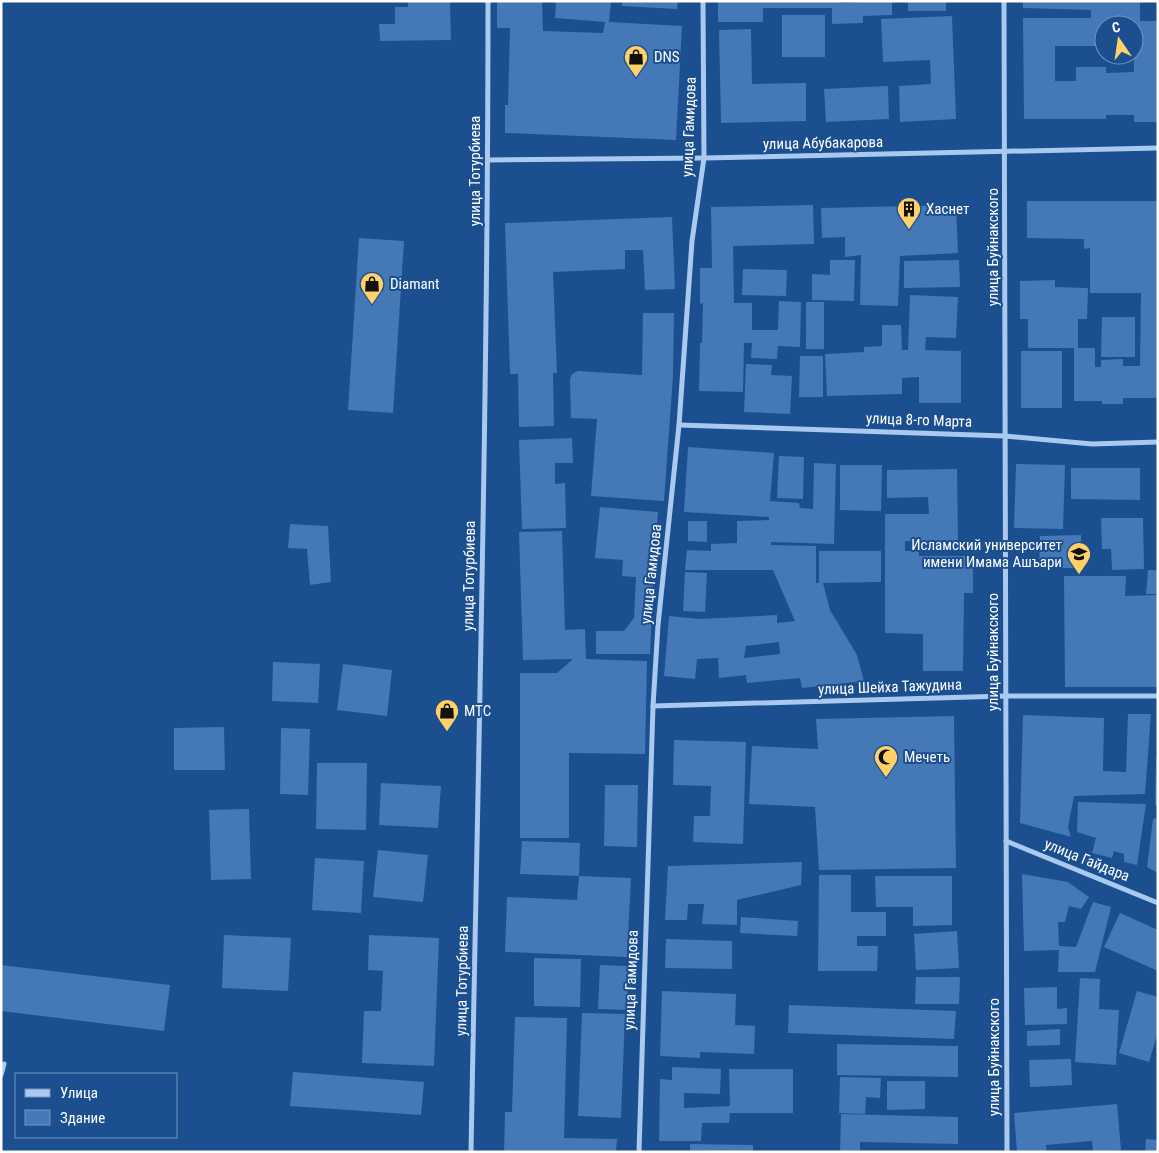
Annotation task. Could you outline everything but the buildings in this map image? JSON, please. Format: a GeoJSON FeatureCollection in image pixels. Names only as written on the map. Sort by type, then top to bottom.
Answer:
{"type":"FeatureCollection","features":[{"type":"Feature","properties":{"kind":"street","name":"улица Тотурбиева"},"geometry":{"type":"LineString","coordinates":[[471,1152],[488,160],[488,1]]}},
{"type":"Feature","properties":{"kind":"street","name":"улица Гамидова"},"geometry":{"type":"LineString","coordinates":[[639,1152],[653,706],[658,625],[679,425],[692,242],[704,158],[703,1]]}},
{"type":"Feature","properties":{"kind":"street","name":"улица Буйнакского"},"geometry":{"type":"LineString","coordinates":[[1004,1],[1006,1152]]}},
{"type":"Feature","properties":{"kind":"street","name":"улица Абубакарова"},"geometry":{"type":"LineString","coordinates":[[488,160],[704,158],[1158,148]]}},
{"type":"Feature","properties":{"kind":"street","name":"улица 8-го Марта"},"geometry":{"type":"LineString","coordinates":[[679,425],[1005,436],[1092,444],[1158,442]]}},
{"type":"Feature","properties":{"kind":"street","name":"улица Шейха Тажудина"},"geometry":{"type":"LineString","coordinates":[[653,706],[1006,696],[1158,696]]}},
{"type":"Feature","properties":{"kind":"street","name":"улица Гайдара"},"geometry":{"type":"LineString","coordinates":[[1006,841],[1158,903]]}},
{"type":"Feature","properties":{"kind":"street"},"geometry":{"type":"LineString","coordinates":[[1,1075],[4,1064]]}},
{"type":"Feature","properties":{"kind":"place","name":"DNS"},"geometry":{"type":"Point","coordinates":[636,78]}},
{"type":"Feature","properties":{"kind":"place","name":"Хаснет"},"geometry":{"type":"Point","coordinates":[909,230]}},
{"type":"Feature","properties":{"kind":"place","name":"Diamant"},"geometry":{"type":"Point","coordinates":[372,305]}},
{"type":"Feature","properties":{"kind":"place","name":"Исламский университет имени Имама Ашъари"},"geometry":{"type":"Point","coordinates":[1079,575]}},
{"type":"Feature","properties":{"kind":"place","name":"МТС"},"geometry":{"type":"Point","coordinates":[447,732]}},
{"type":"Feature","properties":{"kind":"place","name":"Мечеть"},"geometry":{"type":"Point","coordinates":[886,778]}}]}
